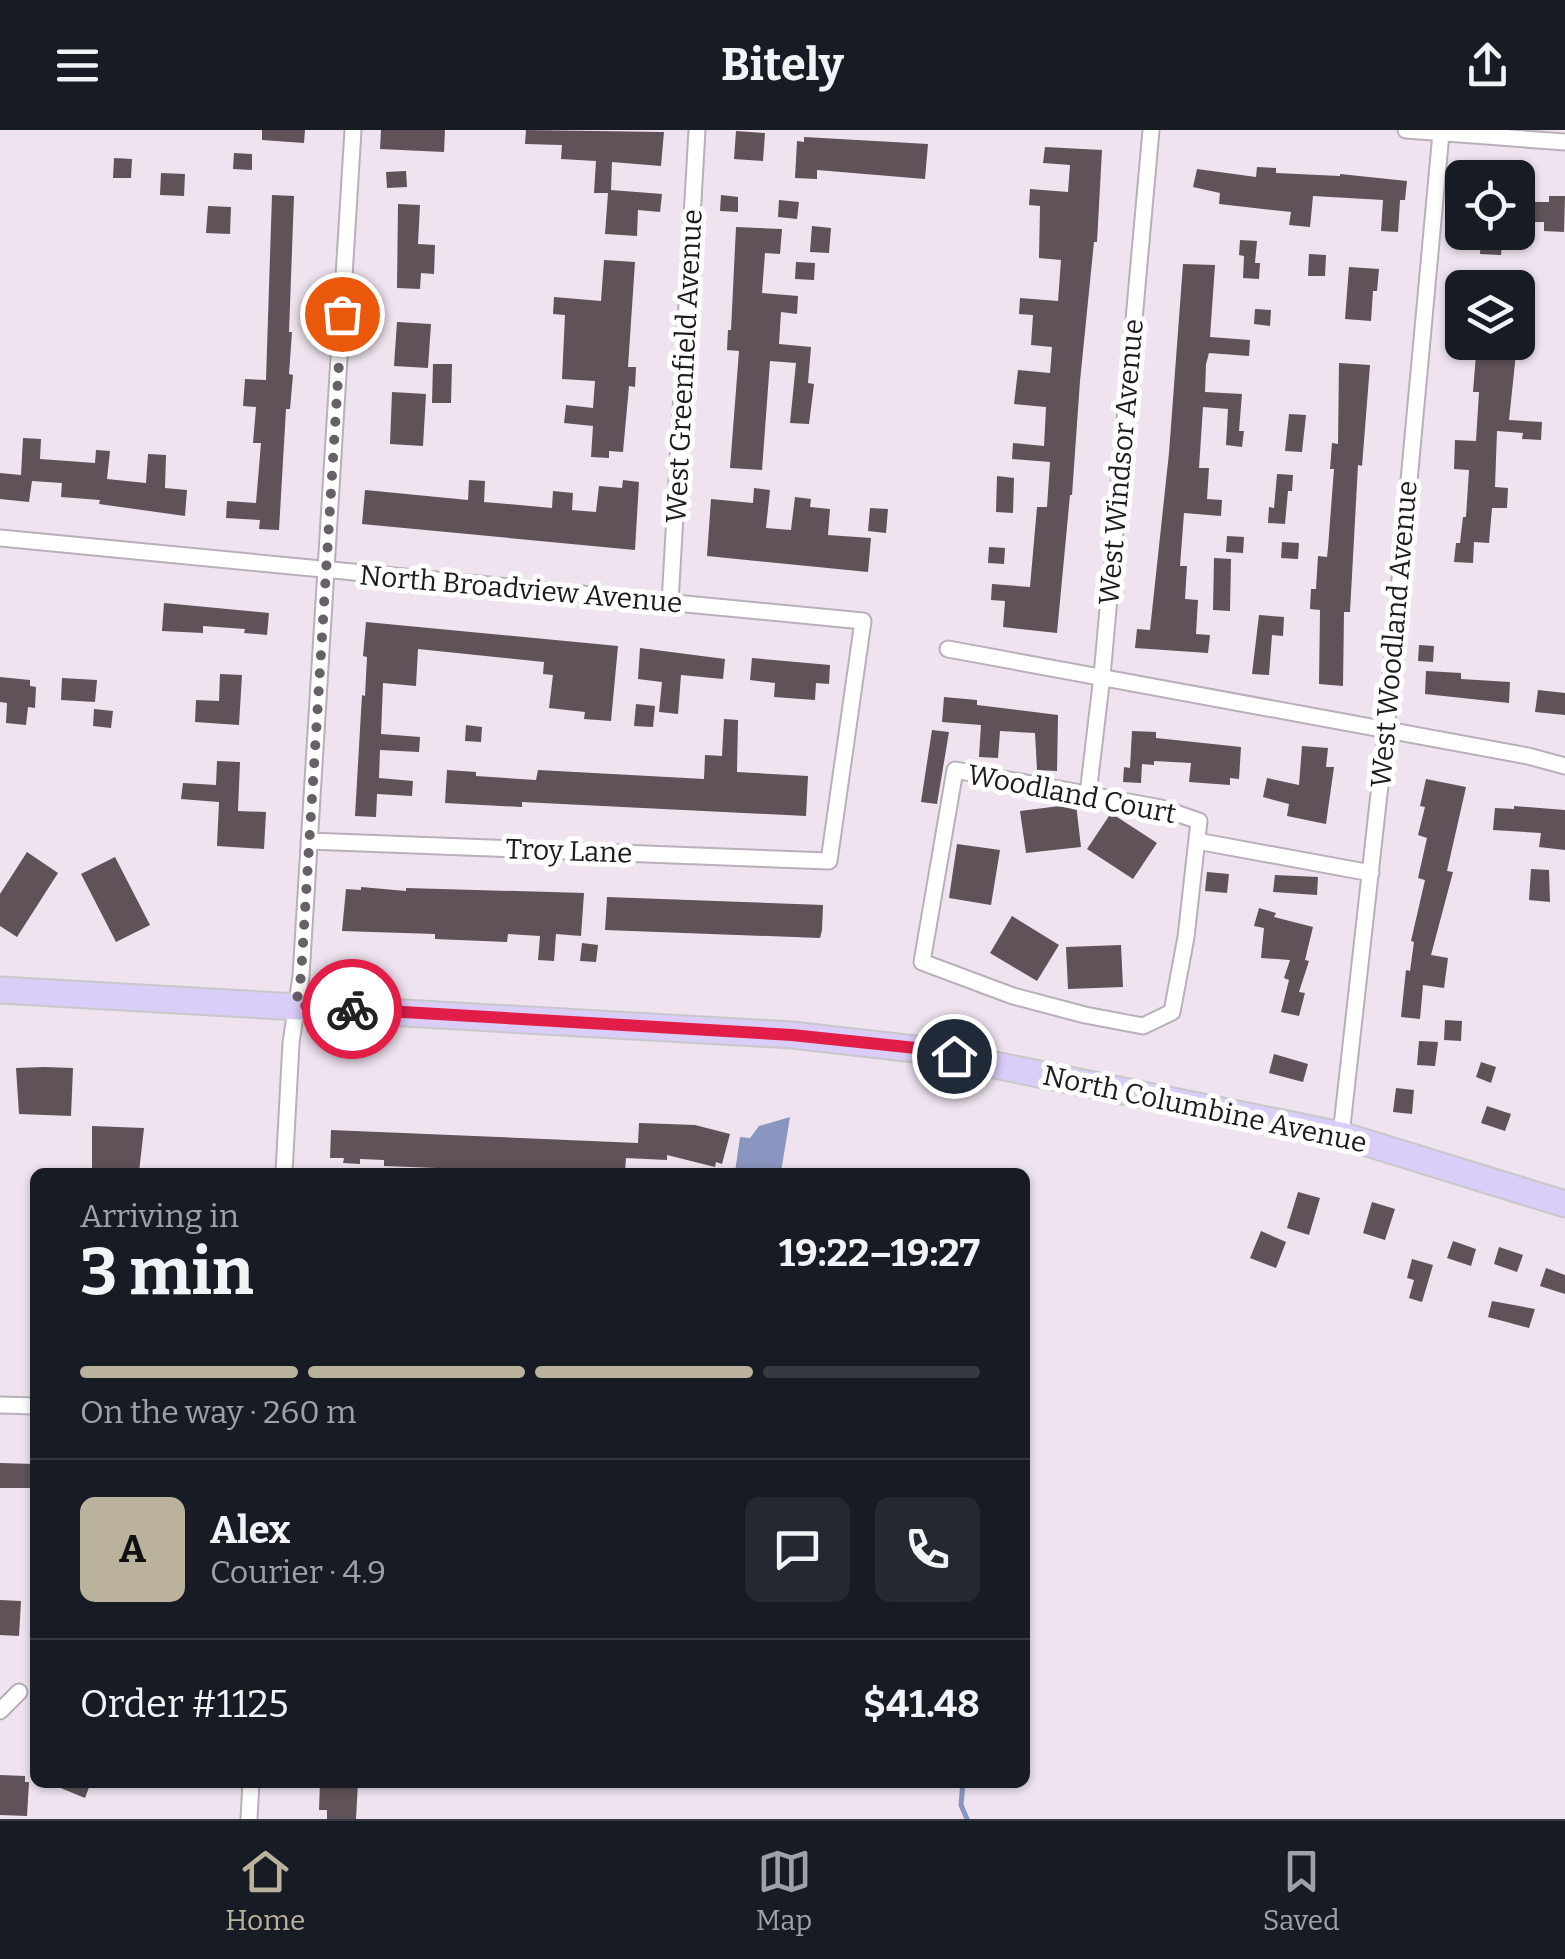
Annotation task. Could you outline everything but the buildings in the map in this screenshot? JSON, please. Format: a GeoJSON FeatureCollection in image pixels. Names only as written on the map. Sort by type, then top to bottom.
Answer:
{"type":"FeatureCollection","features":[{"type":"Feature","properties":{"kind":"main road","name":"North Columbine Avenue"},"geometry":{"type":"LineString","coordinates":[[0,990],[792,1035],[916,1048],[1342,1135],[1565,1204]]}},
{"type":"Feature","properties":{"kind":"street"},"geometry":{"type":"LineString","coordinates":[[284,1168],[290,1042],[301,976],[354,130]]}},
{"type":"Feature","properties":{"kind":"street","name":"West Greenfield Avenue"},"geometry":{"type":"LineString","coordinates":[[670,603],[697,130]]}},
{"type":"Feature","properties":{"kind":"street","name":"West Windsor Avenue"},"geometry":{"type":"LineString","coordinates":[[1088,794],[1151,130]]}},
{"type":"Feature","properties":{"kind":"street"},"geometry":{"type":"LineString","coordinates":[[1406,130],[1565,142]]}},
{"type":"Feature","properties":{"kind":"street","name":"West Woodland Avenue"},"geometry":{"type":"LineString","coordinates":[[1342,1135],[1386,731],[1441,133]]}},
{"type":"Feature","properties":{"kind":"street","name":"North Broadview Avenue"},"geometry":{"type":"LineString","coordinates":[[0,538],[863,622],[829,861]]}},
{"type":"Feature","properties":{"kind":"street"},"geometry":{"type":"LineString","coordinates":[[948,649],[1565,766]]}},
{"type":"Feature","properties":{"kind":"street","name":"Woodland Court"},"geometry":{"type":"LineString","coordinates":[[955,770],[1161,808],[1199,821],[1197,840],[1186,937],[1172,1012],[1143,1026],[1013,996],[922,962],[955,770]]}},
{"type":"Feature","properties":{"kind":"street","name":"Woodland Court"},"geometry":{"type":"LineString","coordinates":[[1197,840],[1370,873]]}},
{"type":"Feature","properties":{"kind":"street","name":"Troy Lane"},"geometry":{"type":"LineString","coordinates":[[308,841],[829,861]]}},
{"type":"Feature","properties":{"kind":"street"},"geometry":{"type":"LineString","coordinates":[[0,1404],[30,1406]]}},
{"type":"Feature","properties":{"kind":"street"},"geometry":{"type":"LineString","coordinates":[[0,1710],[19,1692]]}},
{"type":"Feature","properties":{"kind":"street"},"geometry":{"type":"LineString","coordinates":[[249,1819],[251,1788]]}},
{"type":"Feature","properties":{"kind":"water"},"geometry":{"type":"Polygon","coordinates":[[[790,1117],[782,1168],[736,1168],[740,1137],[750,1138],[759,1126],[790,1117]]]}},
{"type":"Feature","properties":{"kind":"waterway"},"geometry":{"type":"LineString","coordinates":[[962,1788],[961,1805],[967,1819]]}},
{"type":"Feature","properties":{"kind":"way so far"},"geometry":{"type":"LineString","coordinates":[[342,314],[301,976],[296,1005],[352,1009]]}},
{"type":"Feature","properties":{"kind":"route"},"geometry":{"type":"LineString","coordinates":[[352,1009],[792,1035],[916,1048],[954,1056]]}}]}
